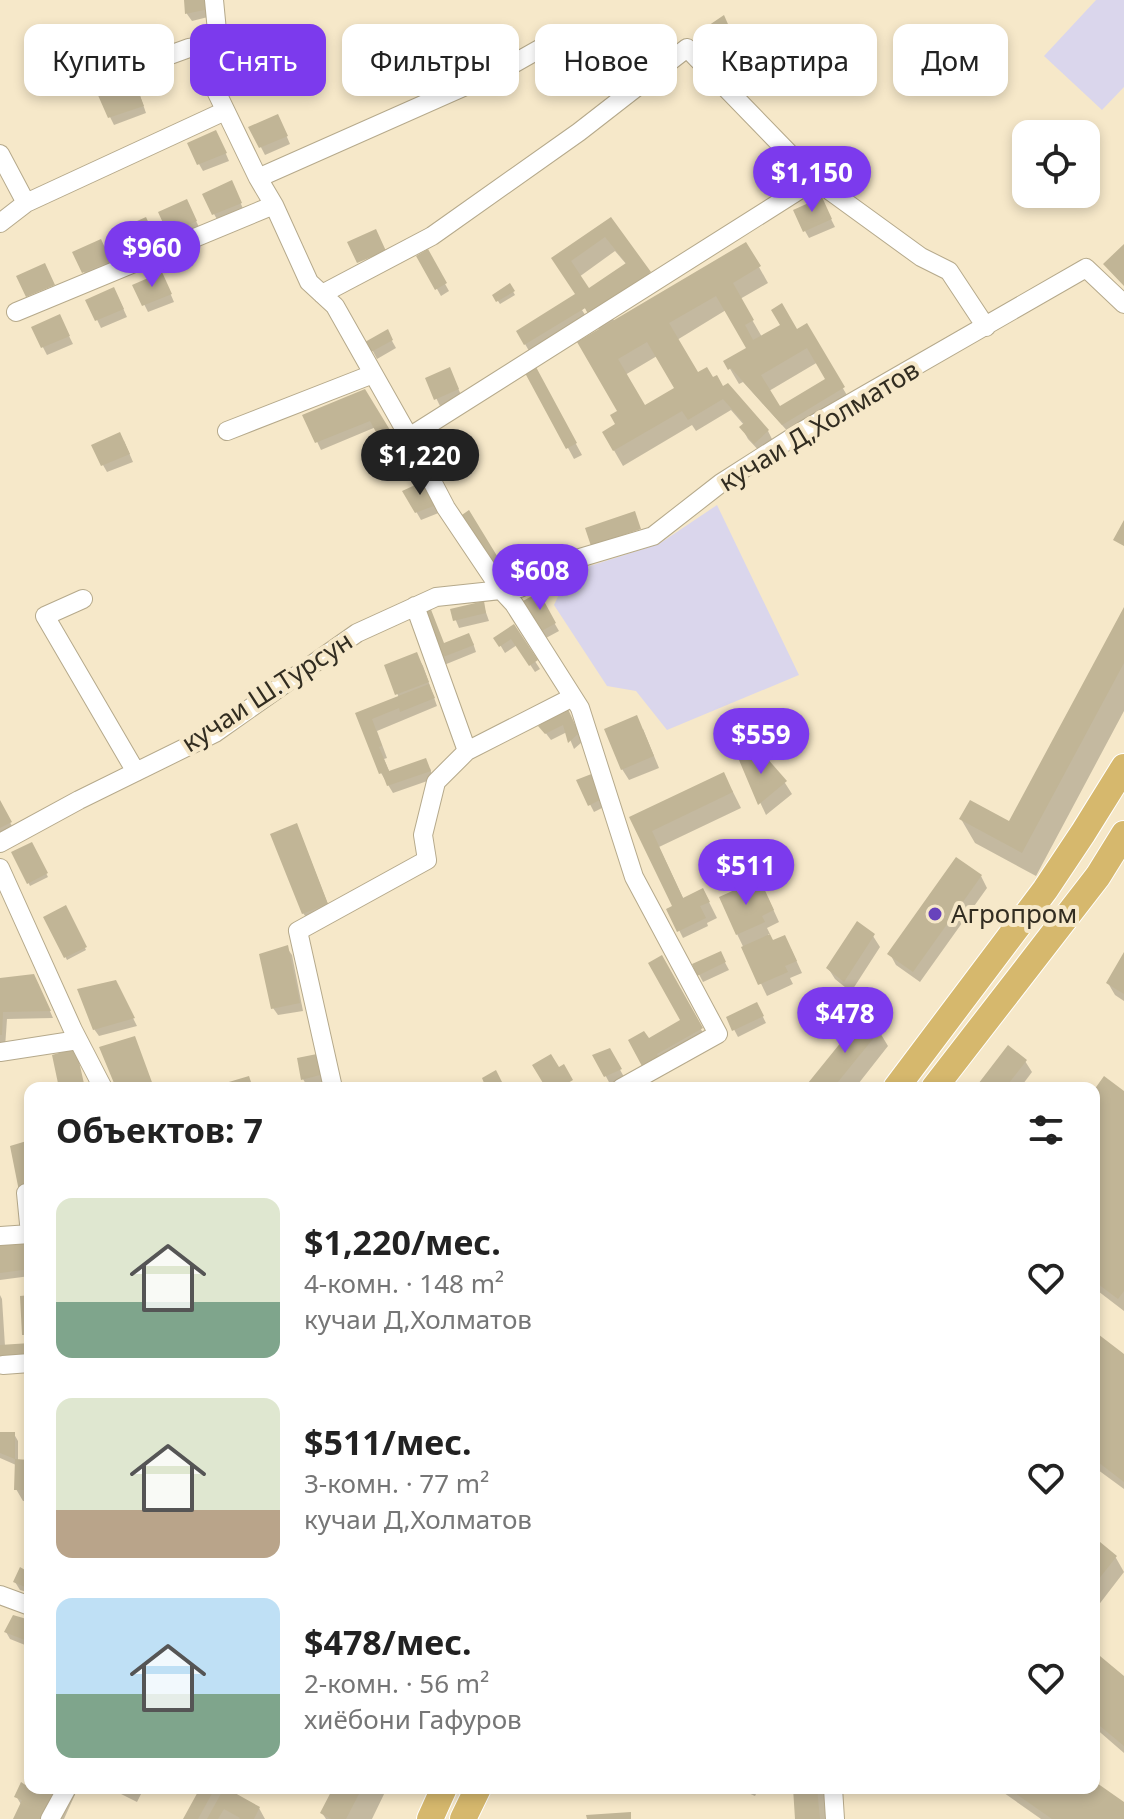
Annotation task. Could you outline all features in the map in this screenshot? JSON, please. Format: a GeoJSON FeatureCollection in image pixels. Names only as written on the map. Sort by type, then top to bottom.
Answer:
{"type":"FeatureCollection","features":[{"type":"Feature","properties":{"kind":"highway"},"geometry":{"type":"LineString","coordinates":[[901,1082],[1045,890],[1124,767]]}},
{"type":"Feature","properties":{"kind":"highway"},"geometry":{"type":"LineString","coordinates":[[939,1082],[1098,876],[1124,834]]}},
{"type":"Feature","properties":{"kind":"highway"},"geometry":{"type":"LineString","coordinates":[[430,1819],[441,1794]]}},
{"type":"Feature","properties":{"kind":"highway"},"geometry":{"type":"LineString","coordinates":[[463,1819],[475,1794]]}},
{"type":"Feature","properties":{"kind":"street"},"geometry":{"type":"LineString","coordinates":[[214,0],[216,24]]}},
{"type":"Feature","properties":{"kind":"street"},"geometry":{"type":"LineString","coordinates":[[322,294],[432,236],[579,132],[687,48],[815,180],[921,257],[949,271],[986,327]]}},
{"type":"Feature","properties":{"kind":"street"},"geometry":{"type":"LineString","coordinates":[[258,178],[506,68],[535,52]]}},
{"type":"Feature","properties":{"kind":"street"},"geometry":{"type":"LineString","coordinates":[[218,96],[309,282],[335,306],[446,508],[501,590],[514,604],[580,708],[634,877],[718,1034],[632,1082]]}},
{"type":"Feature","properties":{"kind":"street"},"geometry":{"type":"LineString","coordinates":[[0,223],[26,203],[225,111]]}},
{"type":"Feature","properties":{"kind":"street"},"geometry":{"type":"LineString","coordinates":[[0,154],[26,203]]}},
{"type":"Feature","properties":{"kind":"street"},"geometry":{"type":"LineString","coordinates":[[409,437],[815,180]]}},
{"type":"Feature","properties":{"kind":"street"},"geometry":{"type":"LineString","coordinates":[[16,312],[274,205]]}},
{"type":"Feature","properties":{"kind":"street","name":"кучаи Д,Холматов"},"geometry":{"type":"LineString","coordinates":[[501,590],[520,588],[566,562],[653,536],[721,483],[804,430],[1086,268],[1124,304]]}},
{"type":"Feature","properties":{"kind":"street"},"geometry":{"type":"LineString","coordinates":[[227,431],[373,374]]}},
{"type":"Feature","properties":{"kind":"street","name":"кучаи Ш.Турсун"},"geometry":{"type":"LineString","coordinates":[[0,843],[215,733],[357,633],[436,597],[501,590]]}},
{"type":"Feature","properties":{"kind":"street"},"geometry":{"type":"LineString","coordinates":[[83,599],[45,616],[136,772]]}},
{"type":"Feature","properties":{"kind":"street"},"geometry":{"type":"LineString","coordinates":[[415,606],[467,751]]}},
{"type":"Feature","properties":{"kind":"street"},"geometry":{"type":"LineString","coordinates":[[332,1082],[298,931],[427,860],[423,835],[436,782],[467,751],[573,697]]}},
{"type":"Feature","properties":{"kind":"street"},"geometry":{"type":"LineString","coordinates":[[0,868],[100,1082]]}},
{"type":"Feature","properties":{"kind":"street"},"geometry":{"type":"LineString","coordinates":[[0,1052],[78,1040]]}},
{"type":"Feature","properties":{"kind":"street"},"geometry":{"type":"LineString","coordinates":[[0,1236],[24,1234]]}},
{"type":"Feature","properties":{"kind":"street"},"geometry":{"type":"LineString","coordinates":[[3,1365],[24,1363]]}},
{"type":"Feature","properties":{"kind":"street"},"geometry":{"type":"LineString","coordinates":[[0,1595],[24,1604]]}},
{"type":"Feature","properties":{"kind":"street"},"geometry":{"type":"LineString","coordinates":[[50,1819],[64,1794]]}},
{"type":"Feature","properties":{"kind":"street"},"geometry":{"type":"LineString","coordinates":[[833,1794],[835,1819]]}},
{"type":"Feature","properties":{"kind":"shaded area"},"geometry":{"type":"Polygon","coordinates":[[[1096,0],[1124,0],[1124,87],[1102,110],[1044,56],[1096,0]]]}},
{"type":"Feature","properties":{"kind":"shaded area"},"geometry":{"type":"Polygon","coordinates":[[[717,505],[799,675],[667,730],[636,691],[607,686],[554,605],[560,592],[552,578],[659,544],[717,505]]]}},
{"type":"Feature","properties":{"kind":"building"},"geometry":{"type":"Polygon","coordinates":[[[184,0],[208,0],[209,9],[185,14],[184,0]]]}},
{"type":"Feature","properties":{"kind":"building"},"geometry":{"type":"Polygon","coordinates":[[[724,15],[728,24],[711,24],[724,15]]]}},
{"type":"Feature","properties":{"kind":"building"},"geometry":{"type":"Polygon","coordinates":[[[98,96],[140,96],[144,106],[108,118],[98,96]]]}},
{"type":"Feature","properties":{"kind":"building"},"geometry":{"type":"Polygon","coordinates":[[[278,114],[288,136],[259,148],[248,127],[278,114]]]}},
{"type":"Feature","properties":{"kind":"building"},"geometry":{"type":"Polygon","coordinates":[[[216,130],[227,153],[197,165],[187,143],[216,130]]]}},
{"type":"Feature","properties":{"kind":"building"},"geometry":{"type":"Polygon","coordinates":[[[232,180],[242,203],[212,215],[202,194],[232,180]]]}},
{"type":"Feature","properties":{"kind":"building"},"geometry":{"type":"Polygon","coordinates":[[[822,197],[832,219],[803,232],[793,210],[822,197]]]}},
{"type":"Feature","properties":{"kind":"building"},"geometry":{"type":"Polygon","coordinates":[[[187,199],[197,221],[168,234],[158,212],[187,199]]]}},
{"type":"Feature","properties":{"kind":"building"},"geometry":{"type":"Polygon","coordinates":[[[146,217],[156,239],[127,252],[117,230],[146,217]]]}},
{"type":"Feature","properties":{"kind":"building"},"geometry":{"type":"Polygon","coordinates":[[[611,217],[651,272],[588,314],[585,308],[524,345],[516,331],[575,294],[551,258],[611,217]],[[605,237],[571,261],[589,288],[626,263],[605,237]]]}},
{"type":"Feature","properties":{"kind":"building"},"geometry":{"type":"Polygon","coordinates":[[[376,229],[386,251],[357,263],[347,242],[376,229]]]}},
{"type":"Feature","properties":{"kind":"building"},"geometry":{"type":"Polygon","coordinates":[[[101,239],[111,261],[82,273],[72,252],[101,239]]]}},
{"type":"Feature","properties":{"kind":"building"},"geometry":{"type":"Polygon","coordinates":[[[746,242],[761,266],[733,283],[754,320],[745,325],[753,340],[780,325],[771,310],[782,303],[797,329],[807,323],[845,387],[782,425],[731,368],[728,370],[723,361],[746,348],[716,296],[669,323],[698,372],[707,367],[713,377],[717,375],[723,386],[728,383],[769,430],[754,444],[739,427],[744,423],[723,399],[688,420],[682,411],[613,451],[602,432],[615,424],[610,415],[617,411],[577,342],[746,242]],[[647,342],[618,359],[645,405],[674,388],[647,342]],[[807,348],[761,375],[780,406],[825,379],[807,348]]]}},
{"type":"Feature","properties":{"kind":"building"},"geometry":{"type":"Polygon","coordinates":[[[1124,244],[1124,286],[1103,264],[1124,244]]]}},
{"type":"Feature","properties":{"kind":"building"},"geometry":{"type":"Polygon","coordinates":[[[428,249],[447,283],[435,290],[416,256],[428,249]]]}},
{"type":"Feature","properties":{"kind":"building"},"geometry":{"type":"Polygon","coordinates":[[[45,263],[55,285],[26,297],[16,276],[45,263]]]}},
{"type":"Feature","properties":{"kind":"building"},"geometry":{"type":"Polygon","coordinates":[[[162,272],[172,294],[142,306],[132,285],[162,272]]]}},
{"type":"Feature","properties":{"kind":"building"},"geometry":{"type":"Polygon","coordinates":[[[510,283],[515,291],[496,302],[492,295],[510,283]]]}},
{"type":"Feature","properties":{"kind":"building"},"geometry":{"type":"Polygon","coordinates":[[[114,287],[124,309],[95,321],[85,300],[114,287]]]}},
{"type":"Feature","properties":{"kind":"building"},"geometry":{"type":"Polygon","coordinates":[[[60,314],[70,336],[41,348],[31,327],[60,314]]]}},
{"type":"Feature","properties":{"kind":"building"},"geometry":{"type":"Polygon","coordinates":[[[388,329],[393,340],[371,352],[365,342],[388,329]]]}},
{"type":"Feature","properties":{"kind":"building"},"geometry":{"type":"Polygon","coordinates":[[[450,367],[459,389],[434,400],[425,378],[450,367]]]}},
{"type":"Feature","properties":{"kind":"building"},"geometry":{"type":"Polygon","coordinates":[[[536,367],[577,443],[566,449],[525,373],[536,367]]]}},
{"type":"Feature","properties":{"kind":"building"},"geometry":{"type":"Polygon","coordinates":[[[365,389],[404,453],[390,458],[370,421],[315,443],[302,415],[365,389]]]}},
{"type":"Feature","properties":{"kind":"building"},"geometry":{"type":"Polygon","coordinates":[[[120,432],[130,454],[101,466],[91,445],[120,432]]]}},
{"type":"Feature","properties":{"kind":"building"},"geometry":{"type":"Polygon","coordinates":[[[453,438],[466,460],[444,473],[431,450],[453,438]]]}},
{"type":"Feature","properties":{"kind":"building"},"geometry":{"type":"Polygon","coordinates":[[[424,481],[439,504],[415,513],[402,491],[424,481]]]}},
{"type":"Feature","properties":{"kind":"building"},"geometry":{"type":"Polygon","coordinates":[[[469,510],[505,569],[495,575],[459,517],[469,510]]]}},
{"type":"Feature","properties":{"kind":"building"},"geometry":{"type":"Polygon","coordinates":[[[635,511],[641,529],[591,546],[585,528],[635,511]]]}},
{"type":"Feature","properties":{"kind":"building"},"geometry":{"type":"Polygon","coordinates":[[[1124,520],[1124,546],[1113,540],[1124,520]]]}},
{"type":"Feature","properties":{"kind":"building"},"geometry":{"type":"Polygon","coordinates":[[[550,553],[553,562],[501,583],[498,574],[550,553]]]}},
{"type":"Feature","properties":{"kind":"building"},"geometry":{"type":"Polygon","coordinates":[[[539,592],[556,623],[540,632],[523,601],[539,592]]]}},
{"type":"Feature","properties":{"kind":"building"},"geometry":{"type":"Polygon","coordinates":[[[484,601],[486,613],[453,621],[450,609],[484,601]]]}},
{"type":"Feature","properties":{"kind":"building"},"geometry":{"type":"Polygon","coordinates":[[[430,607],[444,643],[469,633],[474,645],[438,659],[419,612],[430,607]]]}},
{"type":"Feature","properties":{"kind":"building"},"geometry":{"type":"Polygon","coordinates":[[[1124,607],[1124,663],[1022,853],[959,819],[970,800],[1009,821],[1124,607]]]}},
{"type":"Feature","properties":{"kind":"building"},"geometry":{"type":"Polygon","coordinates":[[[514,624],[538,660],[529,666],[511,639],[499,647],[493,638],[514,624]]]}},
{"type":"Feature","properties":{"kind":"building"},"geometry":{"type":"Polygon","coordinates":[[[417,652],[429,682],[395,695],[384,665],[417,652]]]}},
{"type":"Feature","properties":{"kind":"building"},"geometry":{"type":"Polygon","coordinates":[[[429,684],[435,698],[372,719],[389,771],[426,758],[431,771],[387,786],[382,773],[379,774],[355,713],[429,684]]]}},
{"type":"Feature","properties":{"kind":"building"},"geometry":{"type":"Polygon","coordinates":[[[567,707],[579,733],[568,743],[563,725],[545,734],[538,726],[567,707]]]}},
{"type":"Feature","properties":{"kind":"building"},"geometry":{"type":"Polygon","coordinates":[[[637,715],[654,756],[621,770],[604,729],[637,715]]]}},
{"type":"Feature","properties":{"kind":"building"},"geometry":{"type":"Polygon","coordinates":[[[752,749],[761,761],[766,757],[787,781],[758,805],[739,760],[752,749]]]}},
{"type":"Feature","properties":{"kind":"building"},"geometry":{"type":"Polygon","coordinates":[[[724,772],[733,792],[652,831],[683,898],[703,888],[710,902],[700,906],[706,918],[677,932],[666,909],[672,906],[629,817],[724,772]]]}},
{"type":"Feature","properties":{"kind":"building"},"geometry":{"type":"Polygon","coordinates":[[[594,773],[602,799],[588,806],[576,780],[594,773]]]}},
{"type":"Feature","properties":{"kind":"building"},"geometry":{"type":"Polygon","coordinates":[[[0,800],[12,822],[0,828],[0,800]]]}},
{"type":"Feature","properties":{"kind":"building"},"geometry":{"type":"Polygon","coordinates":[[[297,823],[328,904],[302,914],[270,834],[297,823]]]}},
{"type":"Feature","properties":{"kind":"building"},"geometry":{"type":"Polygon","coordinates":[[[32,842],[48,873],[27,884],[11,852],[32,842]]]}},
{"type":"Feature","properties":{"kind":"building","name":"Агропром"},"geometry":{"type":"Polygon","coordinates":[[[956,857],[982,875],[913,972],[887,954],[956,857]]]}},
{"type":"Feature","properties":{"kind":"building"},"geometry":{"type":"Polygon","coordinates":[[[748,884],[751,890],[762,884],[774,910],[762,916],[765,922],[736,935],[719,897],[748,884]]]}},
{"type":"Feature","properties":{"kind":"building"},"geometry":{"type":"Polygon","coordinates":[[[66,905],[87,947],[64,958],[43,917],[66,905]]]}},
{"type":"Feature","properties":{"kind":"building"},"geometry":{"type":"Polygon","coordinates":[[[857,921],[875,934],[844,982],[826,968],[857,921]]]}},
{"type":"Feature","properties":{"kind":"building"},"geometry":{"type":"Polygon","coordinates":[[[770,934],[773,940],[785,935],[797,961],[785,966],[788,972],[758,985],[741,947],[770,934]]]}},
{"type":"Feature","properties":{"kind":"building"},"geometry":{"type":"Polygon","coordinates":[[[288,945],[300,1003],[271,1009],[259,954],[288,945]]]}},
{"type":"Feature","properties":{"kind":"building"},"geometry":{"type":"Polygon","coordinates":[[[721,951],[726,962],[697,976],[692,964],[721,951]]]}},
{"type":"Feature","properties":{"kind":"building"},"geometry":{"type":"Polygon","coordinates":[[[1124,952],[1124,994],[1106,983],[1124,952]]]}},
{"type":"Feature","properties":{"kind":"building"},"geometry":{"type":"Polygon","coordinates":[[[662,955],[703,1028],[657,1054],[659,1058],[643,1068],[628,1040],[644,1031],[649,1038],[680,1020],[648,963],[662,955]]]}},
{"type":"Feature","properties":{"kind":"building"},"geometry":{"type":"Polygon","coordinates":[[[34,974],[51,1011],[3,1012],[0,1035],[0,978],[34,974]]]}},
{"type":"Feature","properties":{"kind":"building"},"geometry":{"type":"Polygon","coordinates":[[[116,980],[135,1018],[93,1030],[77,989],[116,980]]]}},
{"type":"Feature","properties":{"kind":"building"},"geometry":{"type":"Polygon","coordinates":[[[757,1002],[764,1016],[732,1031],[726,1017],[757,1002]]]}},
{"type":"Feature","properties":{"kind":"building"},"geometry":{"type":"Polygon","coordinates":[[[863,1015],[881,1029],[838,1082],[809,1082],[863,1015]]]}},
{"type":"Feature","properties":{"kind":"building"},"geometry":{"type":"Polygon","coordinates":[[[135,1036],[152,1082],[114,1082],[99,1047],[135,1036]]]}},
{"type":"Feature","properties":{"kind":"building"},"geometry":{"type":"Polygon","coordinates":[[[1008,1045],[1027,1060],[1010,1082],[980,1082],[1008,1045]]]}},
{"type":"Feature","properties":{"kind":"building"},"geometry":{"type":"Polygon","coordinates":[[[76,1048],[84,1082],[58,1082],[52,1055],[76,1048]]]}},
{"type":"Feature","properties":{"kind":"building"},"geometry":{"type":"Polygon","coordinates":[[[610,1048],[622,1069],[604,1077],[592,1055],[610,1048]]]}},
{"type":"Feature","properties":{"kind":"building"},"geometry":{"type":"Polygon","coordinates":[[[317,1054],[320,1075],[301,1080],[297,1058],[317,1054]]]}},
{"type":"Feature","properties":{"kind":"building"},"geometry":{"type":"Polygon","coordinates":[[[551,1054],[559,1067],[564,1064],[573,1080],[542,1082],[532,1065],[551,1054]]]}},
{"type":"Feature","properties":{"kind":"building"},"geometry":{"type":"Polygon","coordinates":[[[496,1070],[502,1082],[484,1082],[482,1078],[496,1070]]]}},
{"type":"Feature","properties":{"kind":"building"},"geometry":{"type":"Polygon","coordinates":[[[249,1076],[251,1082],[229,1082],[249,1076]]]}},
{"type":"Feature","properties":{"kind":"building"},"geometry":{"type":"Polygon","coordinates":[[[1104,1076],[1124,1091],[1124,1291],[1118,1299],[1100,1286],[1100,1082],[1104,1076]]]}},
{"type":"Feature","properties":{"kind":"building"},"geometry":{"type":"Polygon","coordinates":[[[24,1142],[24,1190],[19,1191],[10,1146],[24,1142]]]}},
{"type":"Feature","properties":{"kind":"building"},"geometry":{"type":"Polygon","coordinates":[[[24,1241],[24,1270],[0,1273],[0,1243],[24,1241]]]}},
{"type":"Feature","properties":{"kind":"building"},"geometry":{"type":"Polygon","coordinates":[[[20,1296],[24,1296],[24,1335],[22,1335],[20,1296]]]}},
{"type":"Feature","properties":{"kind":"building"},"geometry":{"type":"Polygon","coordinates":[[[1100,1336],[1124,1354],[1124,1482],[1100,1464],[1100,1336]]]}},
{"type":"Feature","properties":{"kind":"building"},"geometry":{"type":"Polygon","coordinates":[[[24,1343],[24,1358],[0,1360],[0,1345],[24,1343]]]}},
{"type":"Feature","properties":{"kind":"building"},"geometry":{"type":"Polygon","coordinates":[[[0,1432],[15,1432],[15,1459],[0,1453],[0,1432]]]}},
{"type":"Feature","properties":{"kind":"building"},"geometry":{"type":"Polygon","coordinates":[[[15,1459],[24,1460],[24,1490],[14,1490],[15,1459]]]}},
{"type":"Feature","properties":{"kind":"building"},"geometry":{"type":"Polygon","coordinates":[[[1100,1542],[1117,1556],[1100,1577],[1100,1542]]]}},
{"type":"Feature","properties":{"kind":"building"},"geometry":{"type":"Polygon","coordinates":[[[20,1567],[24,1569],[24,1587],[13,1582],[20,1567]]]}},
{"type":"Feature","properties":{"kind":"building"},"geometry":{"type":"Polygon","coordinates":[[[13,1615],[24,1618],[24,1640],[4,1632],[13,1615]]]}},
{"type":"Feature","properties":{"kind":"building"},"geometry":{"type":"Polygon","coordinates":[[[1100,1656],[1124,1676],[1124,1746],[1100,1726],[1100,1656]]]}},
{"type":"Feature","properties":{"kind":"building"},"geometry":{"type":"Polygon","coordinates":[[[21,1782],[24,1784],[24,1794],[60,1794],[48,1819],[13,1819],[22,1800],[14,1797],[21,1782]]]}},
{"type":"Feature","properties":{"kind":"building"},"geometry":{"type":"Polygon","coordinates":[[[1100,1785],[1124,1802],[1124,1819],[1052,1819],[1017,1794],[1100,1794],[1100,1785]]]}},
{"type":"Feature","properties":{"kind":"building"},"geometry":{"type":"Polygon","coordinates":[[[197,1794],[212,1794],[198,1819],[183,1819],[197,1794]]]}},
{"type":"Feature","properties":{"kind":"building"},"geometry":{"type":"Polygon","coordinates":[[[221,1794],[237,1794],[260,1807],[254,1819],[239,1819],[224,1809],[218,1819],[207,1819],[221,1794]]]}},
{"type":"Feature","properties":{"kind":"building"},"geometry":{"type":"Polygon","coordinates":[[[330,1794],[359,1794],[346,1819],[331,1819],[320,1813],[330,1794]]]}},
{"type":"Feature","properties":{"kind":"building"},"geometry":{"type":"Polygon","coordinates":[[[793,1794],[818,1794],[820,1819],[795,1819],[793,1794]]]}},
{"type":"Feature","properties":{"kind":"building"},"geometry":{"type":"Polygon","coordinates":[[[631,1812],[631,1819],[587,1819],[586,1815],[631,1812]]]}},
{"type":"Feature","properties":{"kind":"place","name":"Агропром"},"geometry":{"type":"Point","coordinates":[935,914]}}]}
